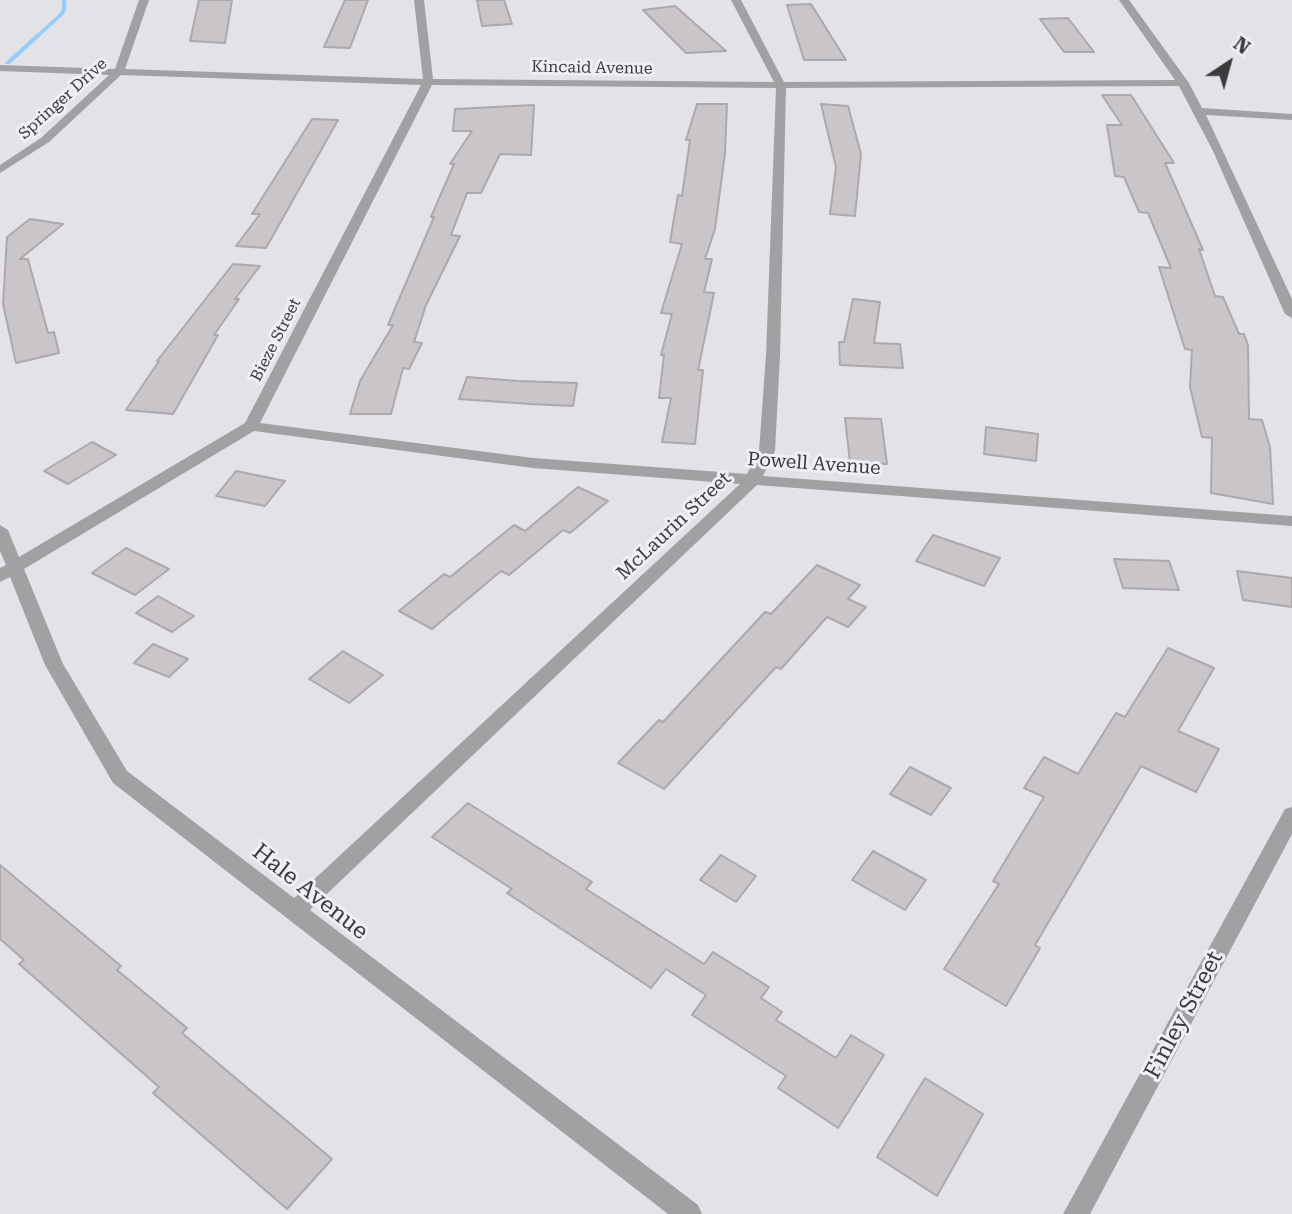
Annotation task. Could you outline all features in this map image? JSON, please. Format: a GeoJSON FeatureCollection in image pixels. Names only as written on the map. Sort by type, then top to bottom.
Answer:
{"type":"FeatureCollection","features":[{"type":"Feature","properties":{"kind":"street","name":"Springer Drive"},"geometry":{"type":"LineString","coordinates":[[0,170],[45,140],[120,70],[144,0]]}},
{"type":"Feature","properties":{"kind":"street"},"geometry":{"type":"LineString","coordinates":[[419,0],[428,82]]}},
{"type":"Feature","properties":{"kind":"street","name":"McLaurin Street"},"geometry":{"type":"LineString","coordinates":[[293,912],[752,481],[767,451],[773,355],[781,85],[736,0]]}},
{"type":"Feature","properties":{"kind":"street"},"geometry":{"type":"LineString","coordinates":[[1124,0],[1201,111],[1292,314]]}},
{"type":"Feature","properties":{"kind":"street","name":"Kincaid Avenue"},"geometry":{"type":"LineString","coordinates":[[0,68],[428,82],[781,85],[1184,83]]}},
{"type":"Feature","properties":{"kind":"street","name":"Bieze Street"},"geometry":{"type":"LineString","coordinates":[[251,426],[428,82]]}},
{"type":"Feature","properties":{"kind":"street"},"geometry":{"type":"LineString","coordinates":[[1201,111],[1292,117]]}},
{"type":"Feature","properties":{"kind":"street"},"geometry":{"type":"LineString","coordinates":[[7,571],[251,426]]}},
{"type":"Feature","properties":{"kind":"street","name":"Powell Avenue"},"geometry":{"type":"LineString","coordinates":[[251,426],[533,463],[1292,521]]}},
{"type":"Feature","properties":{"kind":"street","name":"Hale Avenue"},"geometry":{"type":"LineString","coordinates":[[0,530],[7,571],[54,665],[120,777],[689,1214]]}},
{"type":"Feature","properties":{"kind":"street","name":"Finley Street"},"geometry":{"type":"LineString","coordinates":[[1076,1214],[1292,815]]}},
{"type":"Feature","properties":{"kind":"building"},"geometry":{"type":"Polygon","coordinates":[[[199,0],[232,0],[225,43],[190,41],[199,0]]]}},
{"type":"Feature","properties":{"kind":"building"},"geometry":{"type":"Polygon","coordinates":[[[345,0],[368,0],[350,48],[324,47],[345,0]]]}},
{"type":"Feature","properties":{"kind":"building"},"geometry":{"type":"Polygon","coordinates":[[[477,0],[504,0],[512,24],[482,26],[477,0]]]}},
{"type":"Feature","properties":{"kind":"building"},"geometry":{"type":"Polygon","coordinates":[[[811,4],[846,60],[804,60],[787,5],[811,4]]]}},
{"type":"Feature","properties":{"kind":"building"},"geometry":{"type":"Polygon","coordinates":[[[675,6],[726,51],[686,53],[643,10],[675,6]]]}},
{"type":"Feature","properties":{"kind":"building"},"geometry":{"type":"Polygon","coordinates":[[[1068,18],[1094,52],[1064,52],[1040,19],[1068,18]]]}},
{"type":"Feature","properties":{"kind":"building"},"geometry":{"type":"Polygon","coordinates":[[[1102,95],[1131,95],[1174,163],[1165,163],[1203,250],[1199,249],[1215,296],[1223,297],[1239,334],[1244,334],[1248,345],[1249,419],[1262,420],[1270,447],[1273,504],[1211,493],[1212,438],[1202,437],[1190,387],[1192,350],[1185,349],[1159,267],[1171,268],[1148,213],[1139,212],[1124,177],[1115,176],[1107,125],[1122,125],[1102,95]]]}},
{"type":"Feature","properties":{"kind":"building"},"geometry":{"type":"Polygon","coordinates":[[[697,104],[727,104],[725,153],[715,229],[705,259],[712,259],[704,292],[714,293],[698,370],[703,370],[695,444],[662,442],[671,398],[659,398],[664,355],[661,355],[672,314],[661,313],[682,244],[670,242],[678,195],[682,196],[690,140],[686,140],[697,104]]]}},
{"type":"Feature","properties":{"kind":"building"},"geometry":{"type":"Polygon","coordinates":[[[821,104],[848,106],[861,154],[855,216],[830,214],[836,167],[821,104]]]}},
{"type":"Feature","properties":{"kind":"building"},"geometry":{"type":"Polygon","coordinates":[[[534,105],[531,155],[500,154],[481,193],[467,193],[451,235],[460,236],[426,305],[414,342],[422,343],[409,369],[403,368],[391,414],[350,414],[360,381],[393,325],[388,325],[434,217],[431,217],[454,164],[450,164],[472,131],[453,131],[455,109],[534,105]]]}},
{"type":"Feature","properties":{"kind":"building"},"geometry":{"type":"Polygon","coordinates":[[[312,119],[338,120],[266,248],[236,246],[260,214],[252,214],[312,119]]]}},
{"type":"Feature","properties":{"kind":"building"},"geometry":{"type":"Polygon","coordinates":[[[30,219],[63,224],[20,259],[28,259],[48,333],[54,332],[59,353],[16,363],[3,304],[7,237],[30,219]]]}},
{"type":"Feature","properties":{"kind":"building"},"geometry":{"type":"Polygon","coordinates":[[[233,264],[260,266],[235,299],[239,299],[214,335],[218,335],[173,414],[126,410],[157,361],[233,264]]]}},
{"type":"Feature","properties":{"kind":"building"},"geometry":{"type":"Polygon","coordinates":[[[853,299],[880,302],[874,343],[900,344],[903,368],[840,365],[839,342],[844,342],[853,299]]]}},
{"type":"Feature","properties":{"kind":"building"},"geometry":{"type":"Polygon","coordinates":[[[467,377],[577,383],[573,406],[530,404],[459,399],[467,377]]]}},
{"type":"Feature","properties":{"kind":"building"},"geometry":{"type":"Polygon","coordinates":[[[845,418],[881,419],[887,464],[850,462],[845,418]]]}},
{"type":"Feature","properties":{"kind":"building"},"geometry":{"type":"Polygon","coordinates":[[[986,427],[1038,434],[1036,461],[984,454],[986,427]]]}},
{"type":"Feature","properties":{"kind":"building"},"geometry":{"type":"Polygon","coordinates":[[[92,442],[116,455],[68,484],[44,471],[92,442]]]}},
{"type":"Feature","properties":{"kind":"building"},"geometry":{"type":"Polygon","coordinates":[[[236,471],[285,481],[265,506],[216,496],[236,471]]]}},
{"type":"Feature","properties":{"kind":"building"},"geometry":{"type":"Polygon","coordinates":[[[578,487],[608,501],[570,533],[563,530],[509,575],[501,571],[432,629],[399,611],[444,574],[450,577],[514,525],[525,531],[578,487]]]}},
{"type":"Feature","properties":{"kind":"building"},"geometry":{"type":"Polygon","coordinates":[[[933,535],[1000,558],[984,586],[916,561],[933,535]]]}},
{"type":"Feature","properties":{"kind":"building"},"geometry":{"type":"Polygon","coordinates":[[[126,548],[169,569],[135,595],[92,573],[126,548]]]}},
{"type":"Feature","properties":{"kind":"building"},"geometry":{"type":"Polygon","coordinates":[[[1114,559],[1169,561],[1179,590],[1123,588],[1114,559]]]}},
{"type":"Feature","properties":{"kind":"building"},"geometry":{"type":"Polygon","coordinates":[[[817,565],[860,585],[848,599],[866,607],[848,627],[827,617],[781,669],[776,667],[664,789],[618,763],[659,720],[663,722],[765,612],[771,614],[817,565]]]}},
{"type":"Feature","properties":{"kind":"building"},"geometry":{"type":"Polygon","coordinates":[[[1237,571],[1292,578],[1292,607],[1243,600],[1237,571]]]}},
{"type":"Feature","properties":{"kind":"building"},"geometry":{"type":"Polygon","coordinates":[[[158,596],[194,616],[172,632],[136,613],[158,596]]]}},
{"type":"Feature","properties":{"kind":"building"},"geometry":{"type":"Polygon","coordinates":[[[153,644],[188,659],[169,677],[134,663],[153,644]]]}},
{"type":"Feature","properties":{"kind":"building"},"geometry":{"type":"Polygon","coordinates":[[[1168,648],[1214,668],[1178,731],[1219,749],[1196,792],[1141,766],[1035,945],[1040,948],[1006,1006],[944,969],[999,884],[993,881],[1044,797],[1024,788],[1044,757],[1078,774],[1116,713],[1125,717],[1168,648]]]}},
{"type":"Feature","properties":{"kind":"building"},"geometry":{"type":"Polygon","coordinates":[[[343,651],[383,675],[349,703],[309,679],[343,651]]]}},
{"type":"Feature","properties":{"kind":"building"},"geometry":{"type":"Polygon","coordinates":[[[910,767],[951,788],[931,815],[890,794],[910,767]]]}},
{"type":"Feature","properties":{"kind":"building"},"geometry":{"type":"Polygon","coordinates":[[[468,803],[592,882],[586,889],[704,964],[713,952],[769,987],[761,998],[782,1012],[776,1020],[836,1058],[851,1035],[884,1055],[838,1128],[778,1088],[786,1076],[692,1015],[706,995],[666,969],[651,988],[507,893],[512,889],[432,837],[468,803]]]}},
{"type":"Feature","properties":{"kind":"building"},"geometry":{"type":"Polygon","coordinates":[[[873,851],[926,880],[905,910],[852,880],[873,851]]]}},
{"type":"Feature","properties":{"kind":"building"},"geometry":{"type":"Polygon","coordinates":[[[721,855],[756,876],[736,902],[700,880],[721,855]]]}},
{"type":"Feature","properties":{"kind":"building"},"geometry":{"type":"Polygon","coordinates":[[[0,865],[121,966],[117,970],[187,1028],[182,1033],[332,1159],[287,1209],[153,1093],[159,1087],[19,964],[24,960],[0,939],[0,865]]]}},
{"type":"Feature","properties":{"kind":"building"},"geometry":{"type":"Polygon","coordinates":[[[925,1078],[983,1114],[937,1196],[877,1157],[925,1078]]]}},
{"type":"Feature","properties":{"kind":"waterway"},"geometry":{"type":"LineString","coordinates":[[8,63],[61,15],[64,0]]}}]}
